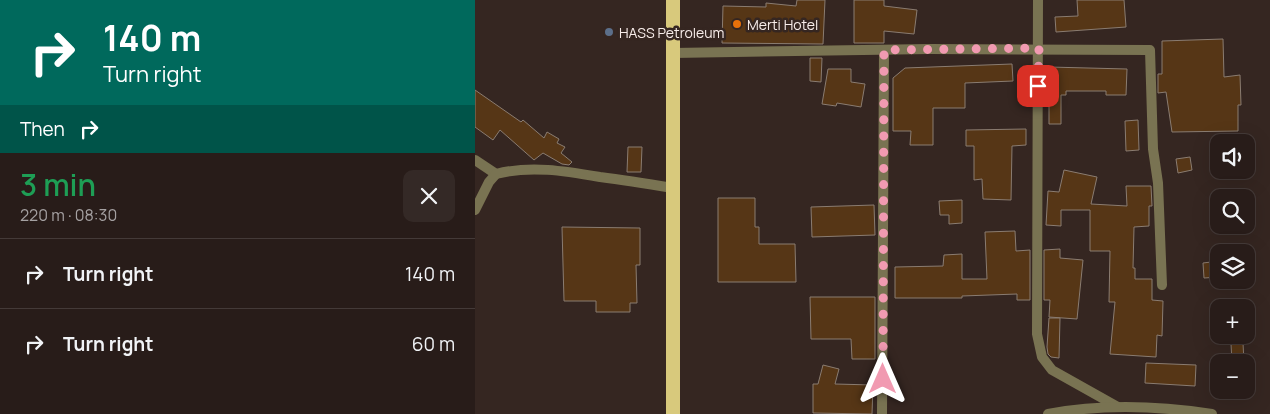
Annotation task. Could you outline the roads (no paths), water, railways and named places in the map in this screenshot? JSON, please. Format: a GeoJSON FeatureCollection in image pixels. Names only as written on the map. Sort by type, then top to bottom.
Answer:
{"type":"FeatureCollection","features":[{"type":"Feature","properties":{"kind":"highway"},"geometry":{"type":"LineString","coordinates":[[673,0],[673,414]]}},
{"type":"Feature","properties":{"kind":"street"},"geometry":{"type":"LineString","coordinates":[[1038,0],[1037,334],[1042,357],[1052,370],[1118,407]]}},
{"type":"Feature","properties":{"kind":"street"},"geometry":{"type":"LineString","coordinates":[[673,53],[1039,48],[1150,50],[1153,149],[1158,183],[1162,285]]}},
{"type":"Feature","properties":{"kind":"street"},"geometry":{"type":"LineString","coordinates":[[883,414],[884,50]]}},
{"type":"Feature","properties":{"kind":"street"},"geometry":{"type":"LineString","coordinates":[[475,160],[496,174]]}},
{"type":"Feature","properties":{"kind":"street"},"geometry":{"type":"LineString","coordinates":[[475,210],[489,182],[496,174],[522,169],[542,169],[673,188]]}},
{"type":"Feature","properties":{"kind":"street"},"geometry":{"type":"LineString","coordinates":[[1048,414],[1118,407],[1192,411],[1212,414]]}},
{"type":"Feature","properties":{"kind":"place","name":"Merti Hotel"},"geometry":{"type":"Point","coordinates":[737,24]}},
{"type":"Feature","properties":{"kind":"place","name":"HASS Petroleum"},"geometry":{"type":"Point","coordinates":[609,32]}}]}
